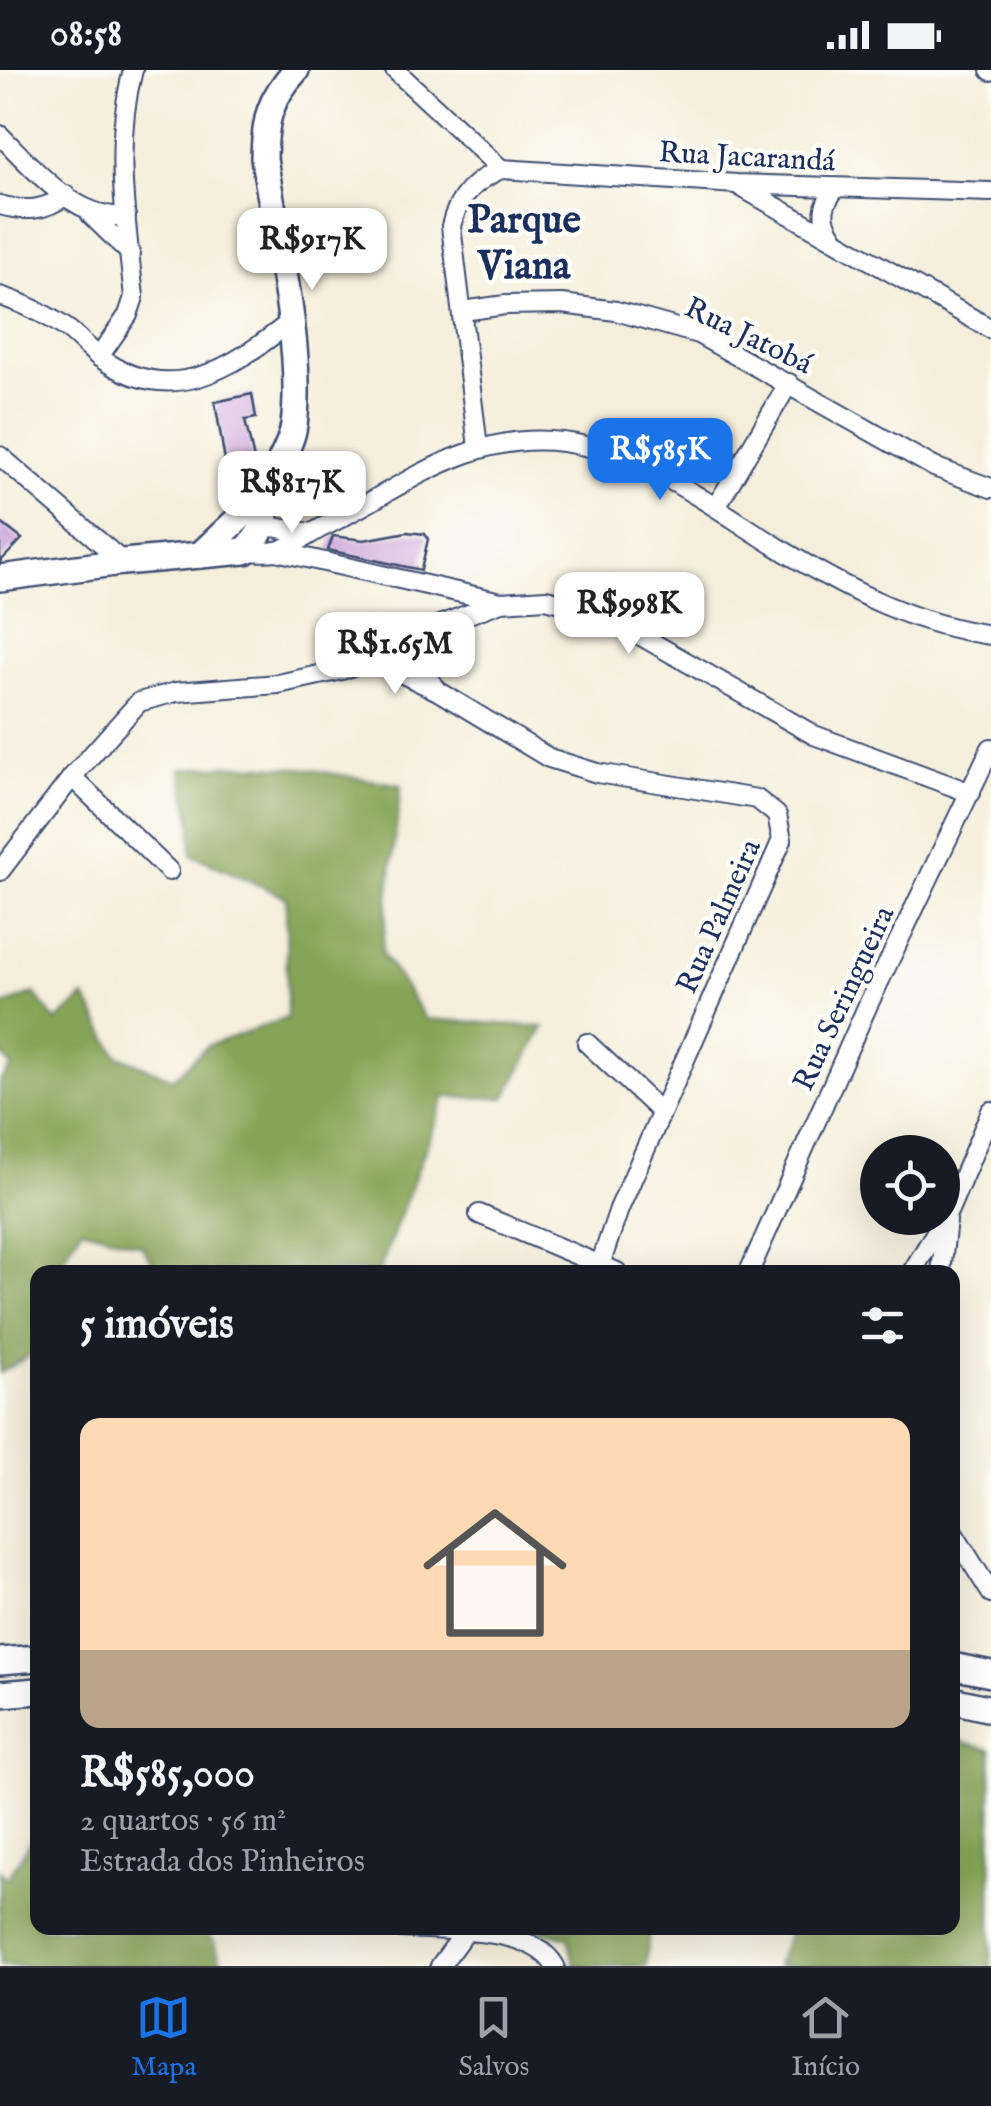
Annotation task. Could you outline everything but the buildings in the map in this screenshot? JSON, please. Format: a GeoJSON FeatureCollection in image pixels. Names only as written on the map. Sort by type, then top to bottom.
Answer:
{"type":"FeatureCollection","features":[{"type":"Feature","properties":{"kind":"main road"},"geometry":{"type":"LineString","coordinates":[[235,543],[269,490],[294,428],[290,324],[264,158],[264,133],[270,106],[296,70]]}},
{"type":"Feature","properties":{"kind":"main road"},"geometry":{"type":"LineString","coordinates":[[0,578],[200,554],[235,543],[266,526],[269,490]]}},
{"type":"Feature","properties":{"kind":"main road"},"geometry":{"type":"LineString","coordinates":[[0,1660],[30,1658]]}},
{"type":"Feature","properties":{"kind":"main road"},"geometry":{"type":"LineString","coordinates":[[960,1667],[990,1671]]}},
{"type":"Feature","properties":{"kind":"main road"},"geometry":{"type":"LineString","coordinates":[[0,1694],[30,1691]]}},
{"type":"Feature","properties":{"kind":"main road"},"geometry":{"type":"LineString","coordinates":[[960,1702],[991,1709]]}},
{"type":"Feature","properties":{"kind":"street"},"geometry":{"type":"LineString","coordinates":[[99,357],[128,315],[134,297],[122,131],[133,70]]}},
{"type":"Feature","properties":{"kind":"street"},"geometry":{"type":"LineString","coordinates":[[395,70],[501,170],[473,185],[456,208],[451,226],[478,448]]}},
{"type":"Feature","properties":{"kind":"street"},"geometry":{"type":"LineString","coordinates":[[0,136],[130,254]]}},
{"type":"Feature","properties":{"kind":"street","name":"Rua Jacarandá"},"geometry":{"type":"LineString","coordinates":[[501,170],[736,184],[991,192]]}},
{"type":"Feature","properties":{"kind":"street"},"geometry":{"type":"LineString","coordinates":[[736,184],[991,329]]}},
{"type":"Feature","properties":{"kind":"street"},"geometry":{"type":"LineString","coordinates":[[836,188],[823,210],[824,225],[836,241]]}},
{"type":"Feature","properties":{"kind":"street"},"geometry":{"type":"LineString","coordinates":[[0,205],[30,210],[51,206],[66,195]]}},
{"type":"Feature","properties":{"kind":"street"},"geometry":{"type":"LineString","coordinates":[[87,211],[111,218],[126,216]]}},
{"type":"Feature","properties":{"kind":"street"},"geometry":{"type":"LineString","coordinates":[[0,296],[68,330],[121,370],[154,380],[190,382],[222,370],[290,324]]}},
{"type":"Feature","properties":{"kind":"street","name":"Rua Jatobá"},"geometry":{"type":"LineString","coordinates":[[463,311],[505,305],[562,304],[616,311],[698,334],[934,467],[991,488]]}},
{"type":"Feature","properties":{"kind":"street"},"geometry":{"type":"LineString","coordinates":[[716,507],[789,383]]}},
{"type":"Feature","properties":{"kind":"street"},"geometry":{"type":"LineString","coordinates":[[276,551],[426,471],[478,448],[539,441],[576,445],[648,470],[865,596],[932,624],[991,636]]}},
{"type":"Feature","properties":{"kind":"street"},"geometry":{"type":"LineString","coordinates":[[0,456],[123,562]]}},
{"type":"Feature","properties":{"kind":"street"},"geometry":{"type":"LineString","coordinates":[[266,526],[311,533]]}},
{"type":"Feature","properties":{"kind":"street"},"geometry":{"type":"LineString","coordinates":[[235,543],[501,602],[546,600],[569,605],[620,624],[814,735],[971,793]]}},
{"type":"Feature","properties":{"kind":"street"},"geometry":{"type":"LineString","coordinates":[[0,871],[72,777],[139,702],[176,692],[310,679],[372,659],[426,630],[501,602]]}},
{"type":"Feature","properties":{"kind":"street"},"geometry":{"type":"LineString","coordinates":[[426,630],[424,670],[438,692]]}},
{"type":"Feature","properties":{"kind":"street","name":"Rua Palmeira"},"geometry":{"type":"LineString","coordinates":[[372,659],[438,692],[549,758],[597,774],[757,800],[776,814],[782,840],[618,1210],[609,1265]]}},
{"type":"Feature","properties":{"kind":"street","name":"Rua Seringueira"},"geometry":{"type":"LineString","coordinates":[[752,1265],[868,1007],[991,748]]}},
{"type":"Feature","properties":{"kind":"street"},"geometry":{"type":"LineString","coordinates":[[72,777],[169,870]]}},
{"type":"Feature","properties":{"kind":"street"},"geometry":{"type":"LineString","coordinates":[[587,1043],[661,1112]]}},
{"type":"Feature","properties":{"kind":"street"},"geometry":{"type":"LineString","coordinates":[[960,1181],[991,1111]]}},
{"type":"Feature","properties":{"kind":"street"},"geometry":{"type":"LineString","coordinates":[[972,1150],[991,1142]]}},
{"type":"Feature","properties":{"kind":"street"},"geometry":{"type":"LineString","coordinates":[[479,1214],[599,1265]]}},
{"type":"Feature","properties":{"kind":"street"},"geometry":{"type":"LineString","coordinates":[[916,1265],[934,1235]]}},
{"type":"Feature","properties":{"kind":"street"},"geometry":{"type":"LineString","coordinates":[[942,1265],[946,1235]]}},
{"type":"Feature","properties":{"kind":"street"},"geometry":{"type":"LineString","coordinates":[[960,1544],[991,1593]]}},
{"type":"Feature","properties":{"kind":"street"},"geometry":{"type":"LineString","coordinates":[[440,1966],[463,1935]]}},
{"type":"Feature","properties":{"kind":"street"},"geometry":{"type":"LineString","coordinates":[[500,1935],[511,1936],[540,1950],[555,1966]]}},
{"type":"Feature","properties":{"kind":"green space"},"geometry":{"type":"Polygon","coordinates":[[[242,765],[301,768],[401,785],[382,953],[426,1019],[544,1027],[505,1098],[445,1097],[382,1265],[154,1265],[141,1245],[82,1228],[59,1265],[30,1265],[30,1355],[0,1373],[0,1081],[12,1067],[0,1052],[0,1007],[34,993],[56,1022],[85,997],[117,1055],[173,1079],[207,1046],[287,1018],[286,897],[192,855],[192,824],[181,769],[242,765]]]}},
{"type":"Feature","properties":{"kind":"green space"},"geometry":{"type":"Polygon","coordinates":[[[960,1741],[991,1749],[991,1966],[777,1966],[788,1935],[960,1935],[960,1741]]]}},
{"type":"Feature","properties":{"kind":"green space"},"geometry":{"type":"Polygon","coordinates":[[[30,1842],[30,1935],[205,1935],[213,1939],[223,1966],[0,1966],[0,1870],[7,1879],[30,1842]]]}},
{"type":"Feature","properties":{"kind":"green space"},"geometry":{"type":"Polygon","coordinates":[[[557,1935],[648,1935],[646,1966],[575,1966],[568,1938],[557,1935]]]}},
{"type":"Feature","properties":{"kind":"district","name":"Parque Viana"},"geometry":{"type":"Point","coordinates":[524,241]}}]}
